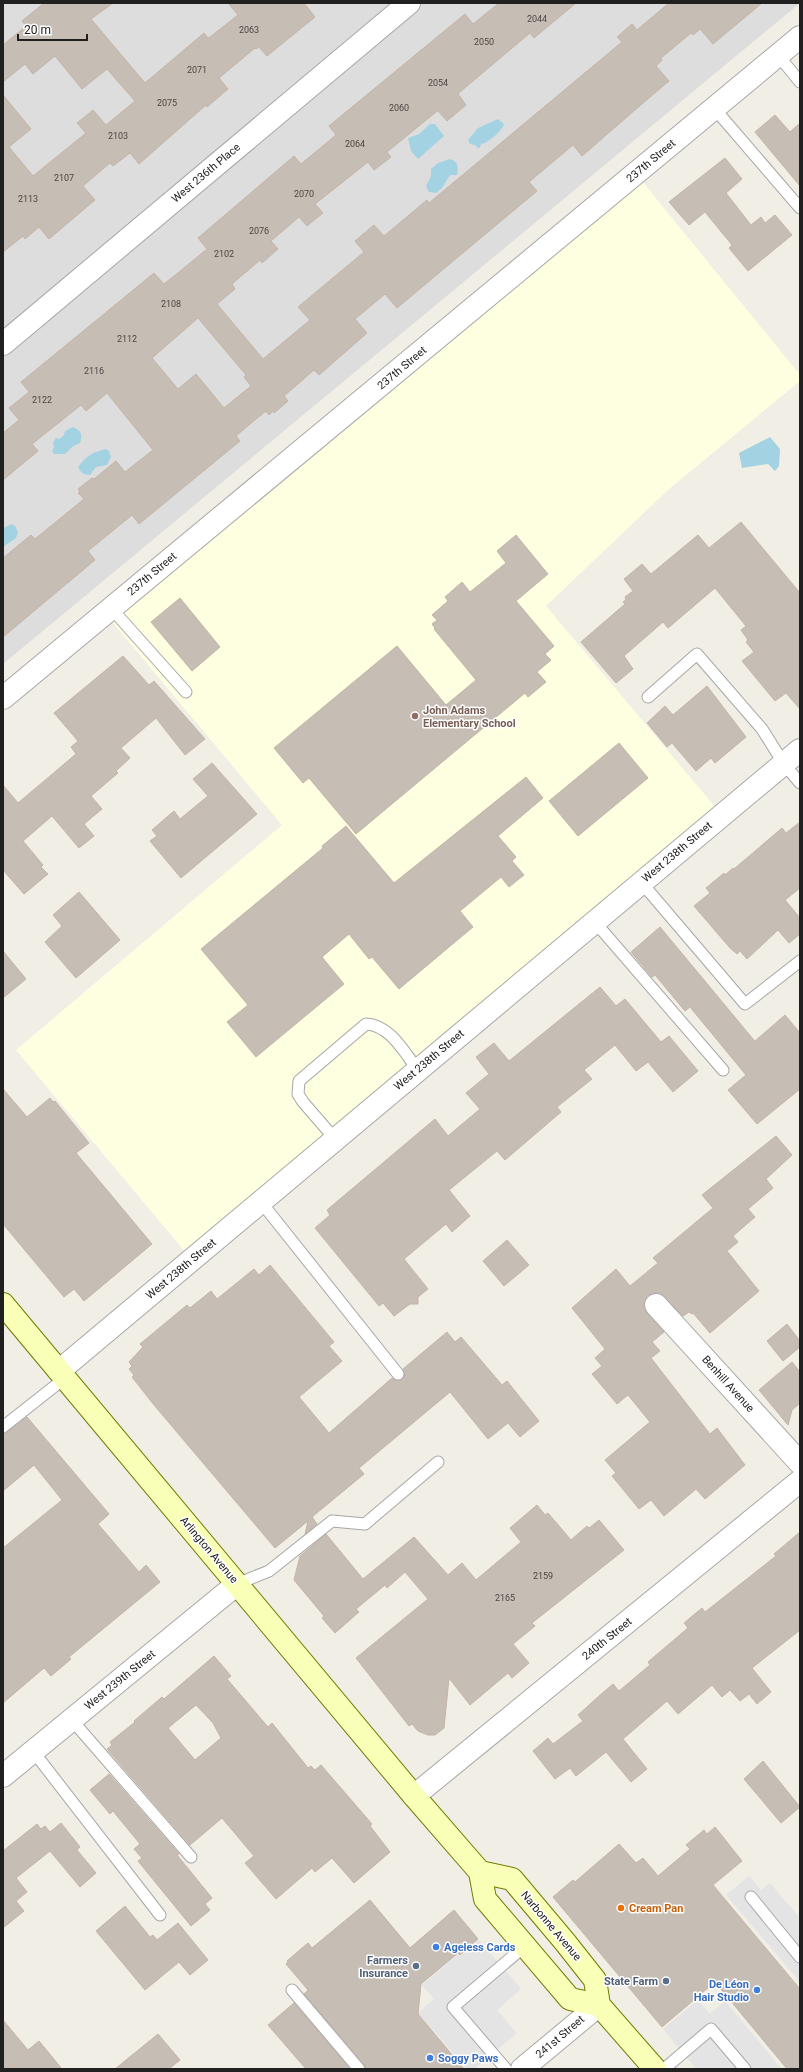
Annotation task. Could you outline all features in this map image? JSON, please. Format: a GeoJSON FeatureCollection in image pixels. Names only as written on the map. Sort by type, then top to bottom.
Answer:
{"type":"FeatureCollection","features":[{"type":"Feature","properties":{"kind":"main road","name":"Arlington Avenue"},"geometry":{"type":"LineString","coordinates":[[6,1315],[62,1375],[414,1796]]}},
{"type":"Feature","properties":{"kind":"main road"},"geometry":{"type":"LineString","coordinates":[[414,1796],[480,1872],[485,1900],[570,1999],[599,2005],[655,2069]]}},
{"type":"Feature","properties":{"kind":"main road","name":"Narbonne Avenue"},"geometry":{"type":"LineString","coordinates":[[480,1872],[512,1879],[595,1980],[599,2005]]}},
{"type":"Feature","properties":{"kind":"street","name":"West 236th Place"},"geometry":{"type":"LineString","coordinates":[[3,344],[409,3]]}},
{"type":"Feature","properties":{"kind":"street","name":"237th Street"},"geometry":{"type":"LineString","coordinates":[[3,698],[800,37]]}},
{"type":"Feature","properties":{"kind":"street","name":"West 238th Street"},"geometry":{"type":"LineString","coordinates":[[62,1375],[335,1139],[792,757]]}},
{"type":"Feature","properties":{"kind":"street","name":"Benhill Avenue"},"geometry":{"type":"LineString","coordinates":[[656,1305],[800,1463]]}},
{"type":"Feature","properties":{"kind":"street","name":"240th Street"},"geometry":{"type":"LineString","coordinates":[[414,1796],[800,1481]]}},
{"type":"Feature","properties":{"kind":"street","name":"West 239th Street"},"geometry":{"type":"LineString","coordinates":[[3,1776],[236,1584]]}},
{"type":"Feature","properties":{"kind":"street","name":"241st Street"},"geometry":{"type":"LineString","coordinates":[[522,2069],[599,2005]]}},
{"type":"Feature","properties":{"kind":"lane"},"geometry":{"type":"LineString","coordinates":[[778,55],[800,82]]}},
{"type":"Feature","properties":{"kind":"lane"},"geometry":{"type":"LineString","coordinates":[[714,108],[800,208]]}},
{"type":"Feature","properties":{"kind":"lane"},"geometry":{"type":"LineString","coordinates":[[111,608],[186,692]]}},
{"type":"Feature","properties":{"kind":"lane"},"geometry":{"type":"LineString","coordinates":[[648,697],[698,654],[762,729],[792,757],[800,783]]}},
{"type":"Feature","properties":{"kind":"lane"},"geometry":{"type":"LineString","coordinates":[[641,882],[745,1004],[800,961]]}},
{"type":"Feature","properties":{"kind":"lane"},"geometry":{"type":"LineString","coordinates":[[594,922],[723,1070]]}},
{"type":"Feature","properties":{"kind":"lane"},"geometry":{"type":"LineString","coordinates":[[335,1139],[303,1102],[298,1094],[299,1081],[366,1024],[375,1024],[387,1030],[418,1070]]}},
{"type":"Feature","properties":{"kind":"lane"},"geometry":{"type":"LineString","coordinates":[[261,1202],[398,1374]]}},
{"type":"Feature","properties":{"kind":"lane"},"geometry":{"type":"LineString","coordinates":[[3,1427],[62,1375]]}},
{"type":"Feature","properties":{"kind":"lane"},"geometry":{"type":"LineString","coordinates":[[236,1584],[269,1571],[332,1521],[365,1524],[438,1462]]}},
{"type":"Feature","properties":{"kind":"lane"},"geometry":{"type":"LineString","coordinates":[[71,1719],[191,1857]]}},
{"type":"Feature","properties":{"kind":"lane"},"geometry":{"type":"LineString","coordinates":[[33,1751],[160,1915]]}},
{"type":"Feature","properties":{"kind":"lane"},"geometry":{"type":"LineString","coordinates":[[751,1898],[800,1957]]}},
{"type":"Feature","properties":{"kind":"lane"},"geometry":{"type":"LineString","coordinates":[[506,2069],[453,2007],[525,1946]]}},
{"type":"Feature","properties":{"kind":"lane"},"geometry":{"type":"LineString","coordinates":[[292,1990],[359,2069]]}},
{"type":"Feature","properties":{"kind":"lane"},"geometry":{"type":"LineString","coordinates":[[664,2069],[711,2029],[745,2069]]}},
{"type":"Feature","properties":{"kind":"shaded area"},"geometry":{"type":"Polygon","coordinates":[[[3,3],[800,3],[3,664],[3,3]]]}},
{"type":"Feature","properties":{"kind":"shaded area","name":"John Adams Elementary School"},"geometry":{"type":"Polygon","coordinates":[[[637,175],[800,375],[800,381],[669,489],[546,606],[722,815],[186,1253],[16,1050],[282,825],[108,617],[637,175]]]}},
{"type":"Feature","properties":{"kind":"shaded area"},"geometry":{"type":"Polygon","coordinates":[[[749,1876],[761,1890],[770,1883],[800,1918],[800,1982],[726,1895],[749,1876]]]}},
{"type":"Feature","properties":{"kind":"shaded area"},"geometry":{"type":"Polygon","coordinates":[[[479,1940],[521,1989],[497,2010],[517,2033],[475,2069],[467,2069],[418,2013],[434,1999],[422,1985],[458,1954],[460,1956],[479,1940]]]}},
{"type":"Feature","properties":{"kind":"shaded area"},"geometry":{"type":"Polygon","coordinates":[[[698,2000],[710,2014],[725,2001],[782,2069],[696,2069],[663,2029],[698,2000]]]}},
{"type":"Feature","properties":{"kind":"water"},"geometry":{"type":"Polygon","coordinates":[[[498,119],[504,124],[501,130],[487,142],[481,144],[479,149],[475,145],[470,144],[468,140],[478,128],[498,119]]]}},
{"type":"Feature","properties":{"kind":"water"},"geometry":{"type":"Polygon","coordinates":[[[430,124],[435,124],[444,136],[418,159],[411,151],[408,138],[419,134],[430,124]]]}},
{"type":"Feature","properties":{"kind":"water"},"geometry":{"type":"Polygon","coordinates":[[[450,159],[455,161],[457,165],[457,175],[450,175],[442,188],[436,193],[429,192],[426,186],[431,176],[431,169],[438,163],[450,159]]]}},
{"type":"Feature","properties":{"kind":"water"},"geometry":{"type":"Polygon","coordinates":[[[73,427],[81,433],[80,443],[73,446],[65,454],[54,454],[52,451],[54,447],[53,443],[56,438],[59,439],[64,435],[65,431],[73,427]]]}},
{"type":"Feature","properties":{"kind":"water"},"geometry":{"type":"Polygon","coordinates":[[[770,437],[780,449],[779,466],[775,471],[768,464],[742,468],[739,453],[770,437]]]}},
{"type":"Feature","properties":{"kind":"water"},"geometry":{"type":"Polygon","coordinates":[[[106,449],[109,451],[111,457],[107,465],[96,467],[90,475],[84,474],[80,470],[78,467],[87,457],[106,449]]]}},
{"type":"Feature","properties":{"kind":"water"},"geometry":{"type":"Polygon","coordinates":[[[12,524],[18,532],[16,538],[3,547],[3,528],[12,524]]]}},
{"type":"Feature","properties":{"kind":"building"},"geometry":{"type":"Polygon","coordinates":[[[44,3],[113,3],[91,19],[145,83],[204,33],[208,38],[210,37],[238,15],[228,3],[304,3],[315,17],[267,56],[259,47],[256,49],[255,48],[219,78],[228,89],[207,107],[206,105],[139,164],[130,153],[113,166],[110,163],[83,186],[95,200],[49,239],[39,227],[25,239],[23,236],[3,252],[3,95],[31,129],[9,147],[33,176],[86,133],[77,123],[93,110],[106,125],[135,101],[107,69],[82,89],[55,56],[33,74],[25,64],[3,82],[3,45],[26,26],[22,21],[44,3]]]}},
{"type":"Feature","properties":{"kind":"building"},"geometry":{"type":"Polygon","coordinates":[[[499,3],[576,3],[534,38],[530,33],[460,92],[458,94],[466,105],[447,121],[438,111],[436,112],[387,152],[391,157],[374,170],[368,162],[315,204],[323,213],[307,226],[299,217],[271,241],[278,249],[262,263],[260,260],[232,284],[235,289],[217,304],[263,359],[310,320],[298,307],[364,252],[355,241],[374,225],[384,236],[427,200],[429,203],[622,42],[617,37],[632,24],[637,30],[669,3],[762,3],[713,44],[700,29],[693,35],[691,33],[661,58],[662,60],[656,66],[669,81],[582,156],[573,145],[529,182],[537,191],[397,308],[385,294],[355,319],[367,333],[319,375],[314,370],[284,396],[288,401],[274,413],[273,411],[269,415],[266,411],[250,424],[236,436],[240,441],[139,524],[132,515],[88,551],[95,560],[3,637],[3,558],[31,535],[35,539],[84,499],[78,493],[80,491],[78,489],[92,478],[94,479],[116,461],[125,472],[153,450],[107,393],[86,411],[81,405],[32,444],[38,451],[3,480],[3,433],[19,420],[9,408],[29,392],[21,382],[154,273],[164,284],[207,249],[198,238],[294,156],[301,164],[336,135],[329,126],[465,14],[473,24],[499,3]],[[198,318],[152,358],[178,389],[196,374],[224,408],[251,386],[244,377],[246,375],[198,318]]]}},
{"type":"Feature","properties":{"kind":"building"},"geometry":{"type":"Polygon","coordinates":[[[775,115],[790,132],[800,123],[800,186],[755,132],[775,115]]]}},
{"type":"Feature","properties":{"kind":"building"},"geometry":{"type":"Polygon","coordinates":[[[725,158],[742,179],[726,193],[751,225],[761,217],[765,223],[775,215],[792,235],[748,271],[729,248],[732,245],[705,212],[689,225],[669,202],[725,158]]]}},
{"type":"Feature","properties":{"kind":"building"},"geometry":{"type":"Polygon","coordinates":[[[741,522],[800,593],[800,709],[786,693],[775,701],[742,661],[754,652],[746,642],[748,640],[741,630],[746,626],[715,588],[668,628],[663,622],[624,656],[633,669],[616,683],[581,642],[625,604],[623,602],[626,600],[625,597],[633,591],[624,579],[642,564],[651,574],[698,535],[709,548],[741,522]]]}},
{"type":"Feature","properties":{"kind":"building"},"geometry":{"type":"Polygon","coordinates":[[[516,535],[548,574],[516,601],[554,646],[545,654],[551,660],[537,672],[546,682],[528,697],[525,693],[356,834],[309,778],[303,783],[274,748],[397,646],[446,705],[476,680],[434,629],[435,628],[432,624],[437,620],[432,615],[448,601],[445,597],[462,582],[470,592],[506,563],[497,551],[516,535]]]}},
{"type":"Feature","properties":{"kind":"building"},"geometry":{"type":"Polygon","coordinates":[[[180,598],[220,647],[192,671],[151,622],[180,598]]]}},
{"type":"Feature","properties":{"kind":"building"},"geometry":{"type":"Polygon","coordinates":[[[123,656],[149,685],[154,681],[205,739],[185,755],[156,718],[121,748],[130,758],[116,771],[118,773],[91,796],[102,809],[84,824],[94,836],[79,848],[52,816],[23,841],[43,865],[41,867],[48,874],[24,894],[3,870],[3,785],[18,803],[76,754],[71,747],[78,741],[54,713],[123,656]]]}},
{"type":"Feature","properties":{"kind":"building"},"geometry":{"type":"Polygon","coordinates":[[[707,686],[746,737],[715,763],[711,758],[696,771],[672,743],[667,747],[647,723],[665,706],[673,715],[707,686]]]}},
{"type":"Feature","properties":{"kind":"building"},"geometry":{"type":"Polygon","coordinates":[[[619,743],[648,778],[578,836],[549,801],[619,743]]]}},
{"type":"Feature","properties":{"kind":"building"},"geometry":{"type":"Polygon","coordinates":[[[212,763],[257,814],[181,878],[150,841],[157,836],[152,830],[174,811],[180,819],[208,796],[193,779],[212,763]]]}},
{"type":"Feature","properties":{"kind":"building"},"geometry":{"type":"Polygon","coordinates":[[[526,777],[543,798],[498,836],[516,857],[512,861],[524,875],[509,887],[501,877],[460,911],[473,927],[399,989],[372,957],[369,959],[349,934],[322,957],[344,984],[256,1057],[227,1022],[248,1005],[201,949],[323,848],[322,846],[346,826],[394,883],[526,777]]]}},
{"type":"Feature","properties":{"kind":"building"},"geometry":{"type":"Polygon","coordinates":[[[800,822],[800,888],[785,900],[800,918],[800,934],[789,943],[778,930],[747,959],[740,951],[737,954],[730,948],[694,906],[710,893],[706,888],[724,873],[725,875],[733,868],[734,869],[782,828],[786,833],[800,822]]]}},
{"type":"Feature","properties":{"kind":"building"},"geometry":{"type":"Polygon","coordinates":[[[79,892],[120,940],[76,978],[45,942],[62,926],[53,915],[79,892]]]}},
{"type":"Feature","properties":{"kind":"building"},"geometry":{"type":"Polygon","coordinates":[[[660,927],[755,1041],[785,1015],[800,1033],[800,1089],[757,1124],[728,1090],[746,1075],[690,1007],[685,1011],[655,975],[652,977],[631,952],[660,927]]]}},
{"type":"Feature","properties":{"kind":"building"},"geometry":{"type":"Polygon","coordinates":[[[3,951],[26,979],[3,998],[3,951]]]}},
{"type":"Feature","properties":{"kind":"building"},"geometry":{"type":"Polygon","coordinates":[[[600,987],[616,1006],[625,999],[661,1042],[669,1036],[698,1071],[673,1092],[648,1062],[636,1071],[615,1045],[584,1070],[592,1079],[557,1107],[561,1112],[505,1160],[497,1151],[449,1190],[470,1216],[452,1232],[446,1224],[404,1259],[428,1289],[418,1297],[418,1304],[410,1304],[394,1316],[383,1303],[379,1306],[315,1228],[330,1215],[327,1210],[435,1119],[448,1136],[480,1109],[466,1093],[489,1074],[476,1057],[494,1043],[509,1061],[600,987]]]}},
{"type":"Feature","properties":{"kind":"building"},"geometry":{"type":"Polygon","coordinates":[[[3,1089],[27,1117],[50,1098],[53,1102],[55,1101],[89,1143],[76,1153],[152,1244],[84,1301],[74,1289],[64,1297],[3,1224],[3,1089]]]}},
{"type":"Feature","properties":{"kind":"building"},"geometry":{"type":"Polygon","coordinates":[[[776,1136],[792,1155],[766,1179],[773,1188],[748,1209],[755,1217],[733,1236],[738,1242],[727,1251],[759,1291],[710,1333],[693,1313],[692,1314],[689,1312],[683,1316],[660,1293],[653,1293],[647,1296],[644,1302],[644,1308],[647,1313],[664,1332],[652,1342],[660,1351],[651,1358],[710,1434],[717,1428],[745,1465],[705,1499],[696,1489],[664,1516],[651,1500],[639,1509],[612,1476],[616,1473],[605,1460],[650,1422],[628,1395],[617,1404],[592,1374],[602,1366],[595,1358],[605,1349],[572,1308],[616,1269],[630,1286],[658,1263],[653,1258],[713,1208],[702,1195],[776,1136]]]}},
{"type":"Feature","properties":{"kind":"building"},"geometry":{"type":"Polygon","coordinates":[[[507,1240],[529,1265],[504,1286],[483,1261],[507,1240]]]}},
{"type":"Feature","properties":{"kind":"building"},"geometry":{"type":"Polygon","coordinates":[[[270,1265],[334,1342],[329,1346],[342,1361],[299,1397],[329,1433],[392,1378],[399,1381],[403,1379],[405,1373],[403,1369],[447,1332],[455,1342],[461,1337],[502,1385],[507,1381],[539,1421],[520,1437],[508,1423],[488,1439],[450,1392],[359,1468],[364,1474],[312,1517],[317,1524],[305,1534],[308,1521],[275,1548],[154,1405],[132,1377],[134,1375],[129,1369],[132,1366],[129,1362],[143,1347],[140,1344],[187,1305],[190,1308],[211,1291],[217,1299],[254,1269],[259,1275],[270,1265]]]}},
{"type":"Feature","properties":{"kind":"building"},"geometry":{"type":"Polygon","coordinates":[[[787,1324],[800,1341],[800,1347],[783,1361],[767,1341],[787,1324]]]}},
{"type":"Feature","properties":{"kind":"building"},"geometry":{"type":"Polygon","coordinates":[[[792,1362],[800,1372],[800,1403],[792,1410],[788,1425],[759,1390],[792,1362]]]}},
{"type":"Feature","properties":{"kind":"building"},"geometry":{"type":"Polygon","coordinates":[[[27,1417],[109,1514],[98,1524],[139,1572],[146,1565],[160,1582],[69,1657],[71,1659],[51,1676],[44,1668],[3,1703],[3,1548],[62,1500],[34,1465],[3,1491],[3,1435],[27,1417]]]}},
{"type":"Feature","properties":{"kind":"building"},"geometry":{"type":"Polygon","coordinates":[[[537,1505],[545,1515],[548,1513],[571,1540],[587,1526],[589,1528],[599,1520],[624,1550],[532,1623],[535,1626],[513,1644],[529,1663],[512,1678],[508,1673],[470,1705],[449,1678],[444,1728],[435,1735],[428,1735],[418,1731],[412,1724],[409,1726],[356,1658],[428,1599],[405,1572],[387,1588],[385,1585],[356,1609],[359,1612],[335,1633],[322,1618],[324,1616],[294,1580],[300,1556],[326,1534],[363,1579],[414,1537],[448,1575],[462,1563],[476,1580],[521,1542],[510,1528],[537,1505]]]}},
{"type":"Feature","properties":{"kind":"building"},"geometry":{"type":"Polygon","coordinates":[[[800,1532],[800,1630],[752,1668],[771,1692],[757,1704],[749,1694],[740,1701],[730,1690],[722,1697],[712,1685],[678,1714],[667,1701],[623,1739],[647,1769],[631,1782],[606,1752],[576,1776],[570,1768],[555,1779],[533,1751],[548,1738],[553,1744],[583,1721],[578,1715],[599,1696],[613,1684],[619,1691],[650,1665],[648,1662],[688,1628],[684,1623],[702,1608],[705,1612],[776,1556],[774,1554],[800,1532]]]}},
{"type":"Feature","properties":{"kind":"building"},"geometry":{"type":"Polygon","coordinates":[[[214,1656],[231,1676],[227,1679],[268,1727],[272,1723],[308,1768],[311,1766],[315,1770],[321,1765],[372,1824],[370,1826],[390,1852],[354,1883],[332,1858],[315,1872],[312,1868],[276,1899],[245,1863],[254,1856],[222,1818],[190,1845],[107,1749],[112,1745],[110,1742],[135,1722],[134,1721],[162,1697],[164,1699],[214,1656]],[[196,1705],[168,1728],[195,1760],[221,1738],[213,1723],[196,1705]]]}},
{"type":"Feature","properties":{"kind":"building"},"geometry":{"type":"Polygon","coordinates":[[[763,1761],[800,1807],[781,1823],[744,1779],[763,1761]]]}},
{"type":"Feature","properties":{"kind":"building"},"geometry":{"type":"Polygon","coordinates":[[[109,1774],[179,1854],[177,1855],[212,1898],[205,1904],[210,1910],[191,1926],[138,1861],[142,1858],[134,1849],[140,1844],[113,1811],[110,1814],[90,1790],[109,1774]]]}},
{"type":"Feature","properties":{"kind":"building"},"geometry":{"type":"Polygon","coordinates":[[[61,1823],[80,1847],[77,1850],[96,1873],[80,1887],[50,1851],[16,1878],[27,1892],[16,1901],[24,1911],[3,1928],[3,1851],[37,1824],[41,1829],[45,1826],[50,1832],[61,1823]]]}},
{"type":"Feature","properties":{"kind":"building"},"geometry":{"type":"Polygon","coordinates":[[[715,1827],[742,1861],[713,1885],[800,1989],[800,2069],[787,2069],[715,1982],[662,2027],[553,1897],[573,1880],[575,1882],[619,1844],[636,1863],[643,1858],[658,1876],[690,1849],[686,1845],[704,1830],[707,1834],[715,1827]]]}},
{"type":"Feature","properties":{"kind":"building"},"geometry":{"type":"Polygon","coordinates":[[[370,1900],[410,1948],[454,1910],[478,1939],[460,1955],[458,1953],[421,1984],[418,2014],[464,2069],[366,2069],[364,2064],[304,1994],[308,1990],[286,1964],[288,1962],[287,1961],[308,1943],[312,1948],[370,1900]]]}},
{"type":"Feature","properties":{"kind":"building"},"geometry":{"type":"Polygon","coordinates":[[[125,1906],[150,1937],[153,1935],[157,1940],[178,1923],[208,1960],[190,1975],[179,1962],[145,1990],[96,1931],[125,1906]]]}},
{"type":"Feature","properties":{"kind":"building"},"geometry":{"type":"Polygon","coordinates":[[[294,2003],[350,2069],[306,2069],[268,2025],[294,2003]]]}},
{"type":"Feature","properties":{"kind":"building"},"geometry":{"type":"Polygon","coordinates":[[[3,2020],[28,2050],[39,2041],[62,2069],[3,2069],[3,2020]]]}},
{"type":"Feature","properties":{"kind":"building"},"geometry":{"type":"Polygon","coordinates":[[[158,2034],[180,2060],[169,2069],[115,2069],[158,2034]]]}},
{"type":"Feature","properties":{"kind":"place","name":"John Adams Elementary School"},"geometry":{"type":"Point","coordinates":[415,716]}},
{"type":"Feature","properties":{"kind":"place","name":"Cream Pan"},"geometry":{"type":"Point","coordinates":[621,1908]}},
{"type":"Feature","properties":{"kind":"place","name":"Ageless Cards"},"geometry":{"type":"Point","coordinates":[436,1947]}},
{"type":"Feature","properties":{"kind":"place","name":"Farmers Insurance"},"geometry":{"type":"Point","coordinates":[416,1966]}},
{"type":"Feature","properties":{"kind":"place","name":"State Farm"},"geometry":{"type":"Point","coordinates":[666,1981]}},
{"type":"Feature","properties":{"kind":"place","name":"De Léon Hair Studio"},"geometry":{"type":"Point","coordinates":[757,1990]}},
{"type":"Feature","properties":{"kind":"place","name":"Soggy Paws"},"geometry":{"type":"Point","coordinates":[430,2058]}}]}
